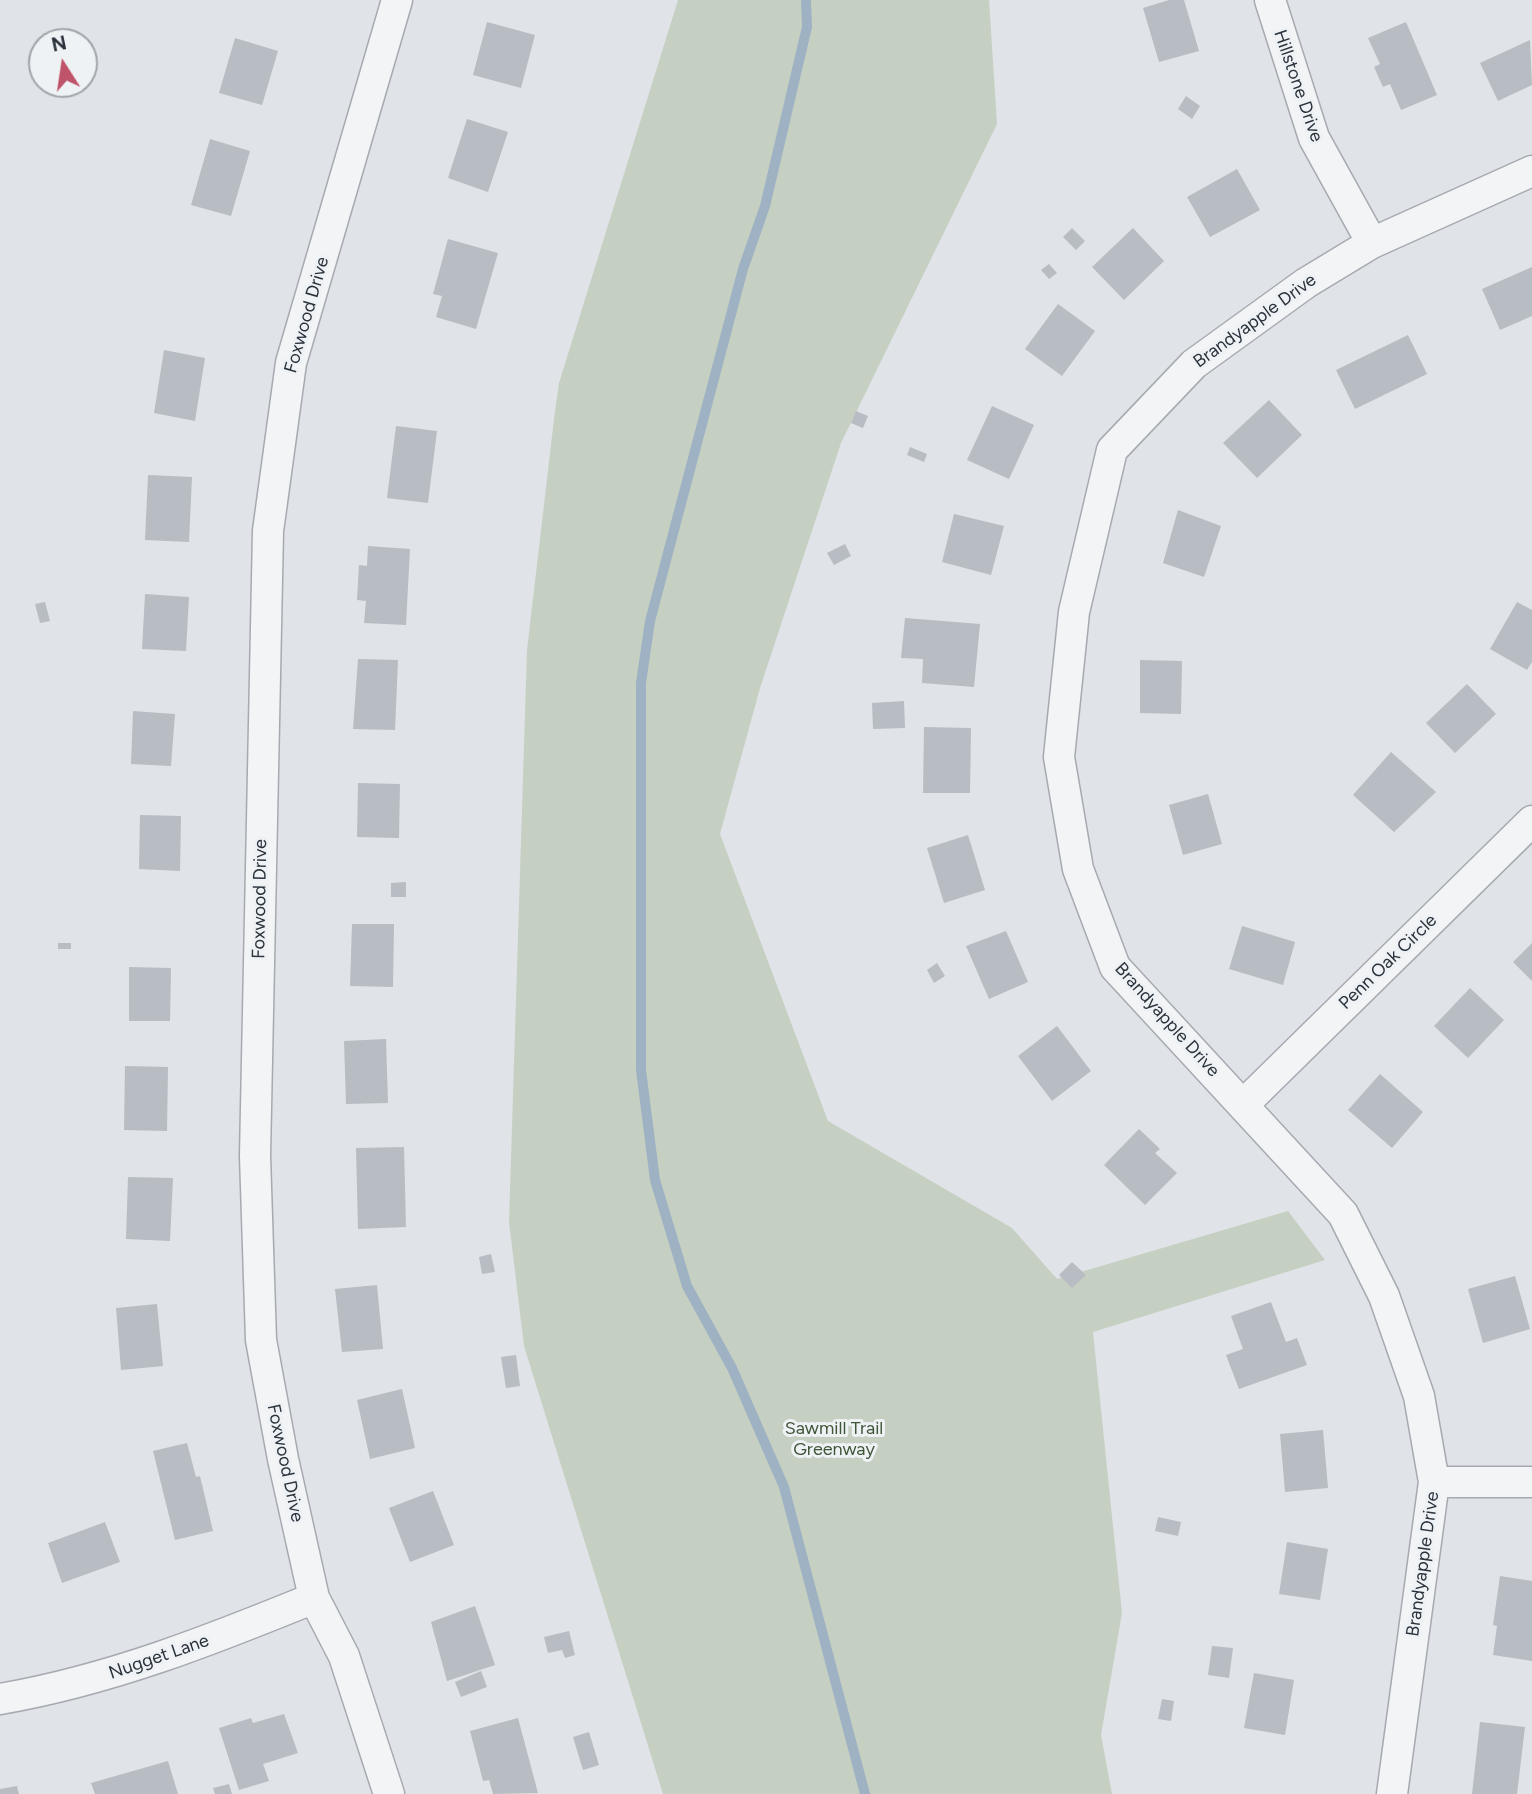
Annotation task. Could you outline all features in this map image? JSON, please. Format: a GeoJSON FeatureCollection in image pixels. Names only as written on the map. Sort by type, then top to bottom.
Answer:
{"type":"FeatureCollection","features":[{"type":"Feature","properties":{"kind":"street","name":"Foxwood Drive"},"geometry":{"type":"LineString","coordinates":[[389,1794],[344,1656],[314,1598],[261,1340],[256,1156],[268,531],[291,363],[397,0]]}},
{"type":"Feature","properties":{"kind":"street","name":"Hillstone Drive"},"geometry":{"type":"LineString","coordinates":[[1270,0],[1314,138],[1372,243]]}},
{"type":"Feature","properties":{"kind":"street","name":"Brandyapple Drive"},"geometry":{"type":"LineString","coordinates":[[1392,1794],[1434,1482],[1419,1396],[1384,1296],[1343,1214],[1115,967],[1078,869],[1059,757],[1074,612],[1112,450],[1194,364],[1306,283],[1372,243],[1532,172]]}},
{"type":"Feature","properties":{"kind":"street","name":"Penn Oak Circle"},"geometry":{"type":"LineString","coordinates":[[1244,1104],[1532,821]]}},
{"type":"Feature","properties":{"kind":"street"},"geometry":{"type":"LineString","coordinates":[[1434,1482],[1532,1482]]}},
{"type":"Feature","properties":{"kind":"street","name":"Nugget Lane"},"geometry":{"type":"LineString","coordinates":[[0,1699],[66,1688],[193,1648],[314,1598]]}},
{"type":"Feature","properties":{"kind":"green space","name":"Sawmill Trail Greenway"},"geometry":{"type":"Polygon","coordinates":[[[678,0],[989,0],[997,124],[841,443],[760,688],[720,834],[828,1121],[1012,1228],[1057,1279],[1288,1211],[1325,1260],[1093,1332],[1122,1613],[1101,1735],[1112,1794],[663,1794],[524,1346],[509,1222],[527,650],[559,383],[678,0]]]}},
{"type":"Feature","properties":{"kind":"building"},"geometry":{"type":"Polygon","coordinates":[[[1169,0],[1184,0],[1199,51],[1159,62],[1143,8],[1169,0]]]}},
{"type":"Feature","properties":{"kind":"building"},"geometry":{"type":"Polygon","coordinates":[[[487,22],[535,35],[521,88],[473,75],[487,22]]]}},
{"type":"Feature","properties":{"kind":"building"},"geometry":{"type":"Polygon","coordinates":[[[1406,22],[1437,95],[1401,110],[1390,84],[1383,87],[1374,67],[1380,64],[1368,38],[1406,22]]]}},
{"type":"Feature","properties":{"kind":"building"},"geometry":{"type":"Polygon","coordinates":[[[235,38],[278,51],[262,105],[219,93],[235,38]]]}},
{"type":"Feature","properties":{"kind":"building"},"geometry":{"type":"Polygon","coordinates":[[[1530,40],[1532,85],[1498,101],[1480,63],[1530,40]]]}},
{"type":"Feature","properties":{"kind":"building"},"geometry":{"type":"Polygon","coordinates":[[[1186,96],[1200,106],[1192,119],[1178,109],[1186,96]]]}},
{"type":"Feature","properties":{"kind":"building"},"geometry":{"type":"Polygon","coordinates":[[[467,119],[508,132],[488,192],[448,178],[467,119]]]}},
{"type":"Feature","properties":{"kind":"building"},"geometry":{"type":"Polygon","coordinates":[[[210,139],[250,151],[231,216],[191,205],[210,139]]]}},
{"type":"Feature","properties":{"kind":"building"},"geometry":{"type":"Polygon","coordinates":[[[1237,169],[1260,210],[1210,237],[1187,197],[1237,169]]]}},
{"type":"Feature","properties":{"kind":"building"},"geometry":{"type":"Polygon","coordinates":[[[1072,228],[1085,241],[1076,250],[1063,237],[1072,228]]]}},
{"type":"Feature","properties":{"kind":"building"},"geometry":{"type":"Polygon","coordinates":[[[1133,228],[1164,261],[1124,300],[1092,267],[1133,228]]]}},
{"type":"Feature","properties":{"kind":"building"},"geometry":{"type":"Polygon","coordinates":[[[448,239],[498,253],[476,329],[436,317],[442,296],[433,294],[448,239]]]}},
{"type":"Feature","properties":{"kind":"building"},"geometry":{"type":"Polygon","coordinates":[[[1049,264],[1057,273],[1049,279],[1041,270],[1049,264]]]}},
{"type":"Feature","properties":{"kind":"building"},"geometry":{"type":"Polygon","coordinates":[[[1532,267],[1532,316],[1500,330],[1482,289],[1532,267]]]}},
{"type":"Feature","properties":{"kind":"building"},"geometry":{"type":"Polygon","coordinates":[[[1058,304],[1095,331],[1062,376],[1025,349],[1058,304]]]}},
{"type":"Feature","properties":{"kind":"building"},"geometry":{"type":"Polygon","coordinates":[[[1408,335],[1427,374],[1355,409],[1336,370],[1408,335]]]}},
{"type":"Feature","properties":{"kind":"building"},"geometry":{"type":"Polygon","coordinates":[[[164,350],[205,358],[195,421],[154,413],[164,350]]]}},
{"type":"Feature","properties":{"kind":"building"},"geometry":{"type":"Polygon","coordinates":[[[1269,400],[1302,435],[1257,478],[1223,443],[1269,400]]]}},
{"type":"Feature","properties":{"kind":"building"},"geometry":{"type":"Polygon","coordinates":[[[992,406],[1034,425],[1009,479],[967,460],[992,406]]]}},
{"type":"Feature","properties":{"kind":"building"},"geometry":{"type":"Polygon","coordinates":[[[856,411],[868,416],[863,428],[851,423],[856,411]]]}},
{"type":"Feature","properties":{"kind":"building"},"geometry":{"type":"Polygon","coordinates":[[[396,426],[437,431],[428,503],[387,498],[396,426]]]}},
{"type":"Feature","properties":{"kind":"building"},"geometry":{"type":"Polygon","coordinates":[[[910,447],[927,454],[924,462],[907,455],[910,447]]]}},
{"type":"Feature","properties":{"kind":"building"},"geometry":{"type":"Polygon","coordinates":[[[148,475],[192,477],[189,542],[145,540],[148,475]]]}},
{"type":"Feature","properties":{"kind":"building"},"geometry":{"type":"Polygon","coordinates":[[[1178,510],[1221,526],[1204,577],[1163,563],[1178,510]]]}},
{"type":"Feature","properties":{"kind":"building"},"geometry":{"type":"Polygon","coordinates":[[[954,514],[1004,526],[991,575],[942,562],[954,514]]]}},
{"type":"Feature","properties":{"kind":"building"},"geometry":{"type":"Polygon","coordinates":[[[845,544],[851,556],[834,565],[827,553],[845,544]]]}},
{"type":"Feature","properties":{"kind":"building"},"geometry":{"type":"Polygon","coordinates":[[[368,546],[410,549],[406,625],[364,623],[366,601],[357,600],[359,565],[367,566],[368,546]]]}},
{"type":"Feature","properties":{"kind":"building"},"geometry":{"type":"Polygon","coordinates":[[[145,594],[189,597],[186,651],[142,649],[145,594]]]}},
{"type":"Feature","properties":{"kind":"building"},"geometry":{"type":"Polygon","coordinates":[[[45,602],[50,621],[40,623],[35,604],[45,602]]]}},
{"type":"Feature","properties":{"kind":"building"},"geometry":{"type":"Polygon","coordinates":[[[1517,602],[1532,610],[1532,662],[1527,670],[1490,649],[1517,602]]]}},
{"type":"Feature","properties":{"kind":"building"},"geometry":{"type":"Polygon","coordinates":[[[905,618],[980,624],[974,687],[922,683],[923,659],[901,658],[905,618]]]}},
{"type":"Feature","properties":{"kind":"building"},"geometry":{"type":"Polygon","coordinates":[[[358,659],[398,660],[395,730],[353,729],[358,659]]]}},
{"type":"Feature","properties":{"kind":"building"},"geometry":{"type":"Polygon","coordinates":[[[1140,660],[1182,661],[1181,714],[1140,713],[1140,660]]]}},
{"type":"Feature","properties":{"kind":"building"},"geometry":{"type":"Polygon","coordinates":[[[1467,684],[1496,714],[1455,753],[1426,723],[1467,684]]]}},
{"type":"Feature","properties":{"kind":"building"},"geometry":{"type":"Polygon","coordinates":[[[904,701],[905,728],[873,729],[872,703],[904,701]]]}},
{"type":"Feature","properties":{"kind":"building"},"geometry":{"type":"Polygon","coordinates":[[[133,711],[175,714],[171,766],[131,764],[133,711]]]}},
{"type":"Feature","properties":{"kind":"building"},"geometry":{"type":"Polygon","coordinates":[[[924,727],[971,728],[970,793],[923,793],[924,727]]]}},
{"type":"Feature","properties":{"kind":"building"},"geometry":{"type":"Polygon","coordinates":[[[1391,752],[1436,792],[1394,832],[1353,795],[1391,752]]]}},
{"type":"Feature","properties":{"kind":"building"},"geometry":{"type":"Polygon","coordinates":[[[358,783],[400,784],[399,838],[357,837],[358,783]]]}},
{"type":"Feature","properties":{"kind":"building"},"geometry":{"type":"Polygon","coordinates":[[[1208,794],[1222,844],[1183,855],[1169,805],[1208,794]]]}},
{"type":"Feature","properties":{"kind":"building"},"geometry":{"type":"Polygon","coordinates":[[[140,815],[181,816],[180,871],[139,869],[140,815]]]}},
{"type":"Feature","properties":{"kind":"building"},"geometry":{"type":"Polygon","coordinates":[[[968,835],[985,890],[944,903],[927,848],[968,835]]]}},
{"type":"Feature","properties":{"kind":"building"},"geometry":{"type":"Polygon","coordinates":[[[406,882],[406,897],[391,897],[391,883],[406,882]]]}},
{"type":"Feature","properties":{"kind":"building"},"geometry":{"type":"Polygon","coordinates":[[[352,924],[394,924],[393,987],[350,986],[352,924]]]}},
{"type":"Feature","properties":{"kind":"building"},"geometry":{"type":"Polygon","coordinates":[[[1242,926],[1295,942],[1283,985],[1229,969],[1242,926]]]}},
{"type":"Feature","properties":{"kind":"building"},"geometry":{"type":"Polygon","coordinates":[[[1006,931],[1028,982],[989,999],[966,946],[1006,931]]]}},
{"type":"Feature","properties":{"kind":"building"},"geometry":{"type":"Polygon","coordinates":[[[58,943],[71,943],[71,949],[58,949],[58,943]]]}},
{"type":"Feature","properties":{"kind":"building"},"geometry":{"type":"Polygon","coordinates":[[[1532,943],[1532,981],[1513,962],[1532,943]]]}},
{"type":"Feature","properties":{"kind":"building"},"geometry":{"type":"Polygon","coordinates":[[[937,963],[945,976],[934,983],[927,970],[937,963]]]}},
{"type":"Feature","properties":{"kind":"building"},"geometry":{"type":"Polygon","coordinates":[[[129,967],[171,968],[170,1021],[129,1021],[129,967]]]}},
{"type":"Feature","properties":{"kind":"building"},"geometry":{"type":"Polygon","coordinates":[[[1470,988],[1504,1020],[1468,1058],[1434,1026],[1470,988]]]}},
{"type":"Feature","properties":{"kind":"building"},"geometry":{"type":"Polygon","coordinates":[[[1057,1026],[1091,1071],[1052,1101],[1018,1056],[1057,1026]]]}},
{"type":"Feature","properties":{"kind":"building"},"geometry":{"type":"Polygon","coordinates":[[[386,1039],[388,1103],[346,1104],[344,1041],[386,1039]]]}},
{"type":"Feature","properties":{"kind":"building"},"geometry":{"type":"Polygon","coordinates":[[[125,1066],[168,1067],[167,1131],[124,1130],[125,1066]]]}},
{"type":"Feature","properties":{"kind":"building"},"geometry":{"type":"Polygon","coordinates":[[[1380,1074],[1423,1112],[1392,1148],[1348,1110],[1380,1074]]]}},
{"type":"Feature","properties":{"kind":"building"},"geometry":{"type":"Polygon","coordinates":[[[1139,1129],[1160,1149],[1155,1153],[1177,1173],[1145,1205],[1104,1165],[1139,1129]]]}},
{"type":"Feature","properties":{"kind":"building"},"geometry":{"type":"Polygon","coordinates":[[[404,1147],[406,1227],[358,1229],[356,1148],[404,1147]]]}},
{"type":"Feature","properties":{"kind":"building"},"geometry":{"type":"Polygon","coordinates":[[[128,1177],[173,1178],[170,1241],[126,1239],[128,1177]]]}},
{"type":"Feature","properties":{"kind":"building"},"geometry":{"type":"Polygon","coordinates":[[[491,1254],[495,1272],[482,1274],[479,1257],[491,1254]]]}},
{"type":"Feature","properties":{"kind":"building"},"geometry":{"type":"Polygon","coordinates":[[[1072,1262],[1086,1275],[1072,1288],[1059,1275],[1072,1262]]]}},
{"type":"Feature","properties":{"kind":"building"},"geometry":{"type":"Polygon","coordinates":[[[1515,1276],[1530,1329],[1483,1343],[1468,1289],[1515,1276]]]}},
{"type":"Feature","properties":{"kind":"building"},"geometry":{"type":"Polygon","coordinates":[[[377,1285],[383,1349],[342,1352],[335,1289],[377,1285]]]}},
{"type":"Feature","properties":{"kind":"building"},"geometry":{"type":"Polygon","coordinates":[[[1271,1302],[1286,1342],[1297,1338],[1307,1365],[1239,1389],[1226,1355],[1243,1349],[1231,1316],[1271,1302]]]}},
{"type":"Feature","properties":{"kind":"building"},"geometry":{"type":"Polygon","coordinates":[[[157,1304],[163,1366],[121,1370],[116,1308],[157,1304]]]}},
{"type":"Feature","properties":{"kind":"building"},"geometry":{"type":"Polygon","coordinates":[[[516,1355],[520,1386],[506,1388],[501,1357],[516,1355]]]}},
{"type":"Feature","properties":{"kind":"building"},"geometry":{"type":"Polygon","coordinates":[[[402,1389],[415,1448],[370,1459],[357,1400],[402,1389]]]}},
{"type":"Feature","properties":{"kind":"building"},"geometry":{"type":"Polygon","coordinates":[[[1323,1430],[1328,1488],[1285,1492],[1280,1434],[1323,1430]]]}},
{"type":"Feature","properties":{"kind":"building"},"geometry":{"type":"Polygon","coordinates":[[[187,1443],[196,1477],[200,1476],[213,1531],[175,1540],[153,1451],[187,1443]]]}},
{"type":"Feature","properties":{"kind":"building"},"geometry":{"type":"Polygon","coordinates":[[[433,1491],[454,1545],[410,1562],[389,1508],[433,1491]]]}},
{"type":"Feature","properties":{"kind":"building"},"geometry":{"type":"Polygon","coordinates":[[[1158,1517],[1181,1522],[1178,1536],[1155,1531],[1158,1517]]]}},
{"type":"Feature","properties":{"kind":"building"},"geometry":{"type":"Polygon","coordinates":[[[105,1522],[120,1562],[62,1583],[48,1543],[105,1522]]]}},
{"type":"Feature","properties":{"kind":"building"},"geometry":{"type":"Polygon","coordinates":[[[1287,1542],[1328,1549],[1320,1600],[1279,1594],[1287,1542]]]}},
{"type":"Feature","properties":{"kind":"building"},"geometry":{"type":"Polygon","coordinates":[[[1500,1576],[1532,1581],[1532,1661],[1493,1655],[1497,1626],[1493,1625],[1500,1576]]]}},
{"type":"Feature","properties":{"kind":"building"},"geometry":{"type":"Polygon","coordinates":[[[475,1606],[495,1665],[447,1681],[431,1622],[475,1606]]]}},
{"type":"Feature","properties":{"kind":"building"},"geometry":{"type":"Polygon","coordinates":[[[569,1631],[575,1655],[565,1658],[562,1650],[548,1653],[544,1637],[569,1631]]]}},
{"type":"Feature","properties":{"kind":"building"},"geometry":{"type":"Polygon","coordinates":[[[1212,1646],[1233,1648],[1229,1678],[1208,1675],[1212,1646]]]}},
{"type":"Feature","properties":{"kind":"building"},"geometry":{"type":"Polygon","coordinates":[[[481,1671],[487,1687],[461,1697],[455,1682],[481,1671]]]}},
{"type":"Feature","properties":{"kind":"building"},"geometry":{"type":"Polygon","coordinates":[[[1254,1673],[1294,1680],[1285,1735],[1244,1728],[1254,1673]]]}},
{"type":"Feature","properties":{"kind":"building"},"geometry":{"type":"Polygon","coordinates":[[[1162,1699],[1174,1701],[1171,1721],[1158,1719],[1162,1699]]]}},
{"type":"Feature","properties":{"kind":"building"},"geometry":{"type":"Polygon","coordinates":[[[284,1714],[298,1753],[263,1764],[269,1781],[239,1790],[219,1728],[251,1718],[253,1723],[284,1714]]]}},
{"type":"Feature","properties":{"kind":"building"},"geometry":{"type":"Polygon","coordinates":[[[518,1718],[538,1793],[493,1794],[489,1780],[483,1781],[470,1731],[518,1718]]]}},
{"type":"Feature","properties":{"kind":"building"},"geometry":{"type":"Polygon","coordinates":[[[1480,1722],[1525,1727],[1517,1794],[1472,1794],[1480,1722]]]}},
{"type":"Feature","properties":{"kind":"building"},"geometry":{"type":"Polygon","coordinates":[[[589,1732],[599,1765],[583,1770],[573,1737],[589,1732]]]}},
{"type":"Feature","properties":{"kind":"building"},"geometry":{"type":"Polygon","coordinates":[[[168,1761],[178,1794],[95,1794],[91,1783],[168,1761]]]}},
{"type":"Feature","properties":{"kind":"building"},"geometry":{"type":"Polygon","coordinates":[[[229,1784],[232,1794],[215,1794],[213,1788],[229,1784]]]}},
{"type":"Feature","properties":{"kind":"building"},"geometry":{"type":"Polygon","coordinates":[[[17,1786],[19,1794],[0,1794],[0,1789],[17,1786]]]}},
{"type":"Feature","properties":{"kind":"waterway"},"geometry":{"type":"LineString","coordinates":[[806,0],[807,27],[765,206],[743,269],[650,621],[641,683],[641,1070],[655,1180],[687,1286],[732,1368],[784,1487],[865,1794]]}}]}
